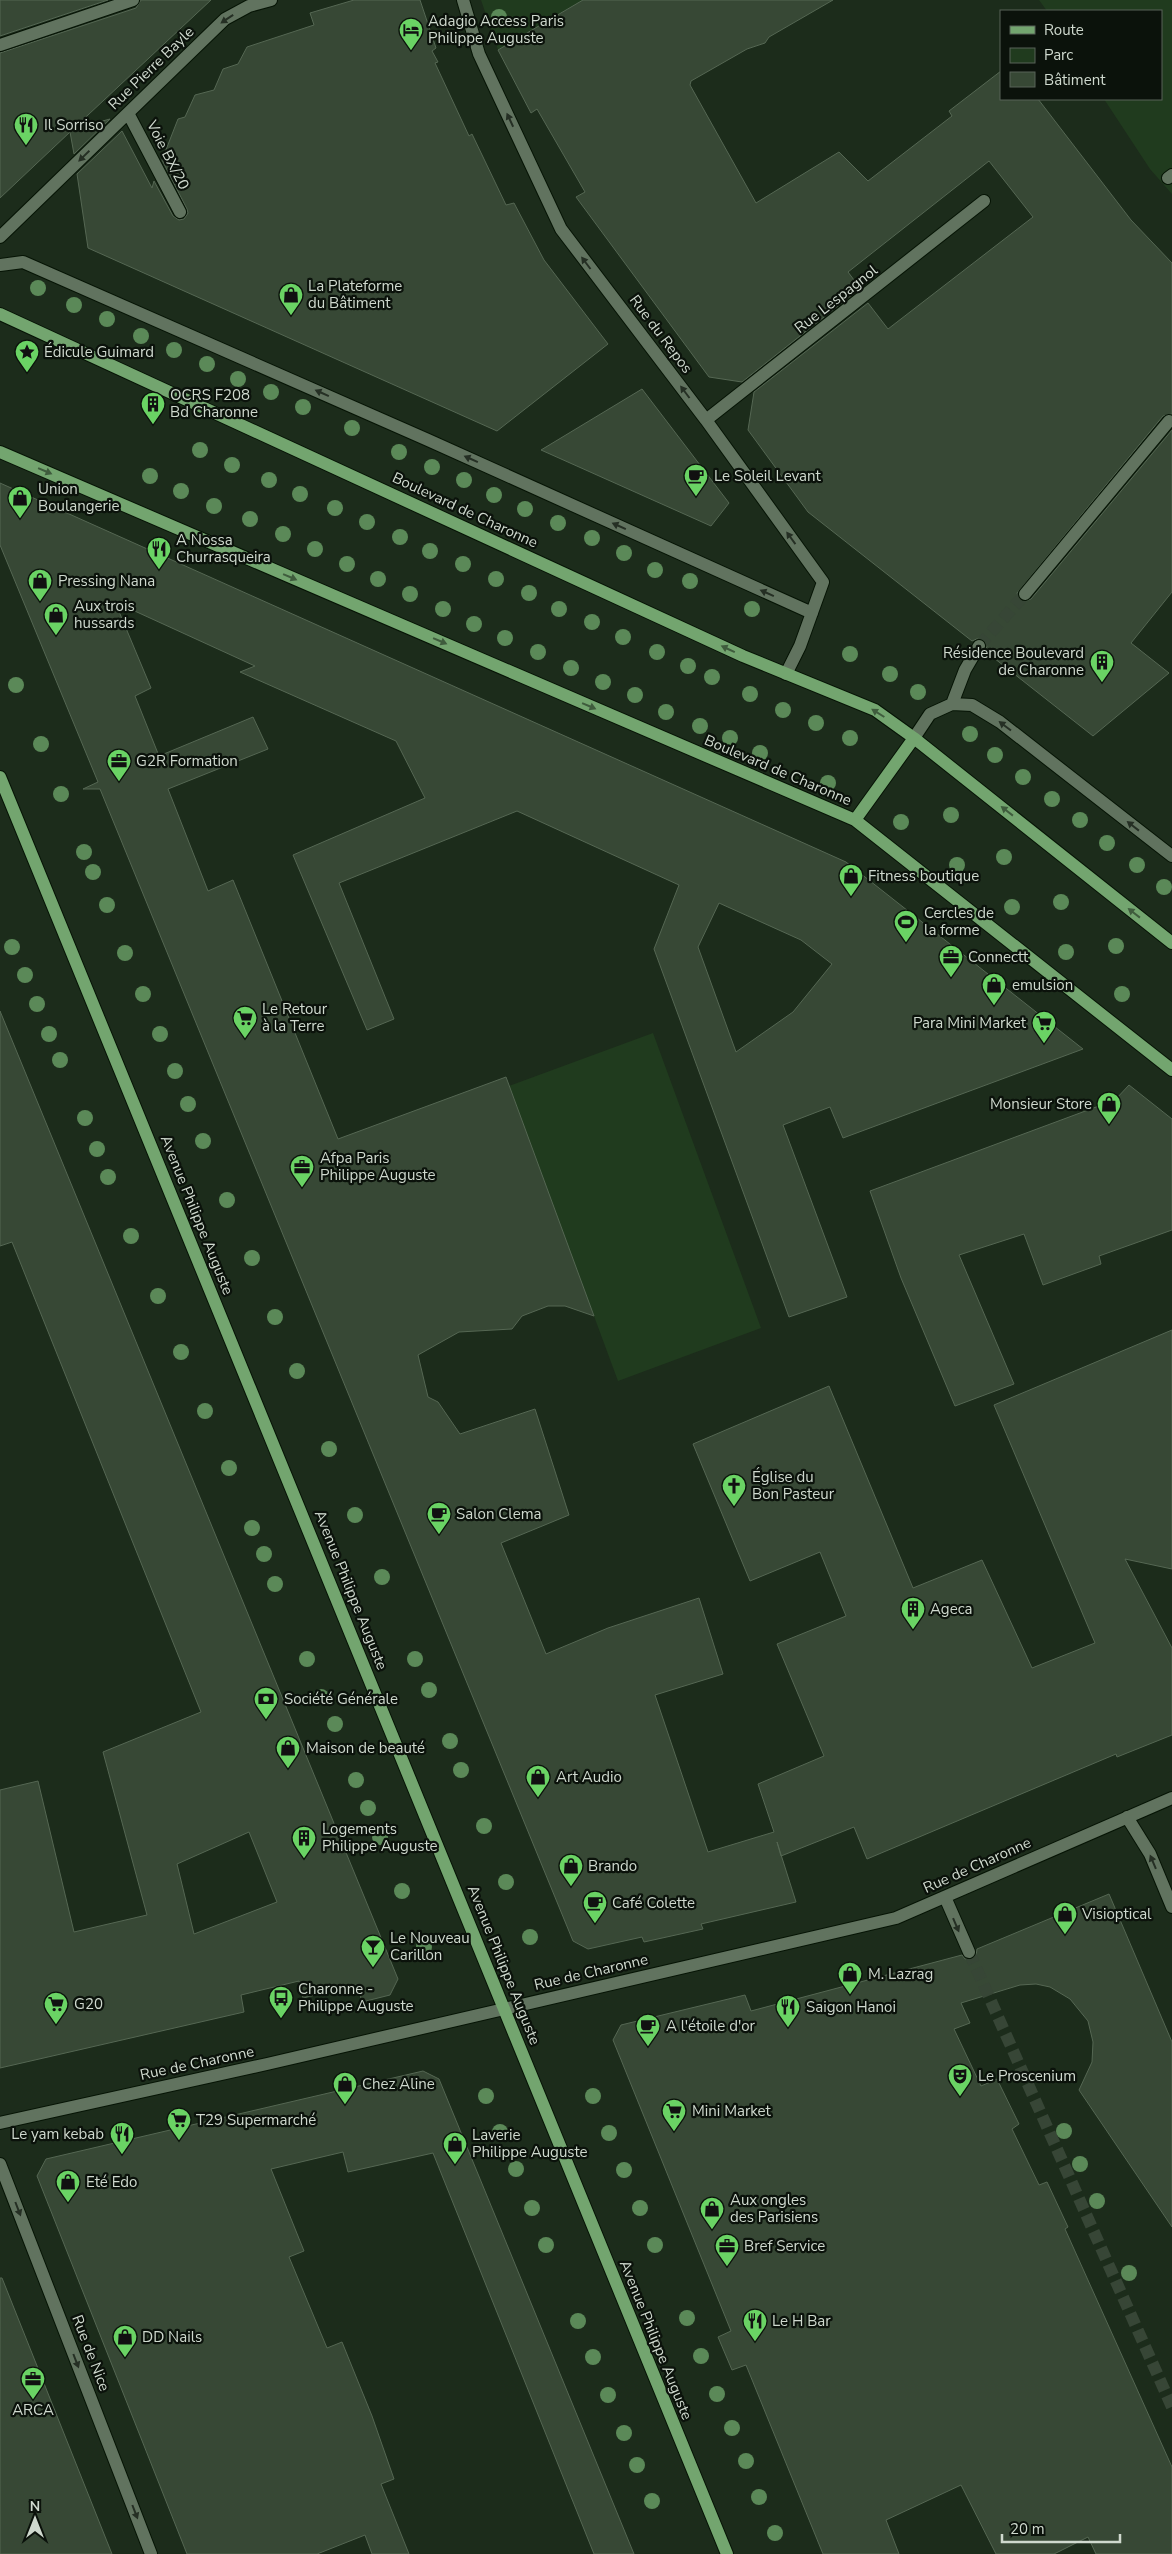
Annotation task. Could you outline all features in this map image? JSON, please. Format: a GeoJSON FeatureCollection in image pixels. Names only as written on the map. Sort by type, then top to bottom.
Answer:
{"type":"FeatureCollection","features":[{"type":"Feature","properties":{"kind":"main road","name":"Boulevard de Charonne"},"geometry":{"type":"LineString","coordinates":[[0,314],[786,674],[874,710],[914,738],[1172,943]]}},
{"type":"Feature","properties":{"kind":"main road","name":"Boulevard de Charonne"},"geometry":{"type":"LineString","coordinates":[[0,452],[855,820],[1172,1070]]}},
{"type":"Feature","properties":{"kind":"main road","name":"Boulevard de Charonne"},"geometry":{"type":"LineString","coordinates":[[855,820],[914,738]]}},
{"type":"Feature","properties":{"kind":"main road","name":"Avenue Philippe Auguste"},"geometry":{"type":"LineString","coordinates":[[0,777],[727,2554]]}},
{"type":"Feature","properties":{"kind":"street"},"geometry":{"type":"LineString","coordinates":[[0,45],[133,0]]}},
{"type":"Feature","properties":{"kind":"street","name":"Rue Pierre Bayle"},"geometry":{"type":"LineString","coordinates":[[0,237],[225,19],[249,6],[271,0]]}},
{"type":"Feature","properties":{"kind":"street","name":"Rue du Repos"},"geometry":{"type":"LineString","coordinates":[[463,0],[479,54],[561,229],[706,420],[822,582],[800,646],[786,674]]}},
{"type":"Feature","properties":{"kind":"street","name":"Voie BX/20"},"geometry":{"type":"LineString","coordinates":[[128,113],[180,212]]}},
{"type":"Feature","properties":{"kind":"street","name":"Rue Lespagnol"},"geometry":{"type":"LineString","coordinates":[[706,420],[984,201]]}},
{"type":"Feature","properties":{"kind":"street"},"geometry":{"type":"LineString","coordinates":[[0,265],[23,262],[438,444],[812,612]]}},
{"type":"Feature","properties":{"kind":"street"},"geometry":{"type":"LineString","coordinates":[[1025,594],[1169,421]]}},
{"type":"Feature","properties":{"kind":"street"},"geometry":{"type":"LineString","coordinates":[[952,704],[965,670],[979,646]]}},
{"type":"Feature","properties":{"kind":"street"},"geometry":{"type":"LineString","coordinates":[[914,738],[930,714],[952,704],[972,705],[1000,722],[1172,856]]}},
{"type":"Feature","properties":{"kind":"street","name":"Rue de Charonne"},"geometry":{"type":"LineString","coordinates":[[0,2123],[276,2062],[896,1918],[1172,1798]]}},
{"type":"Feature","properties":{"kind":"street"},"geometry":{"type":"LineString","coordinates":[[1127,1817],[1150,1854],[1172,1907]]}},
{"type":"Feature","properties":{"kind":"street"},"geometry":{"type":"LineString","coordinates":[[945,1897],[969,1952]]}},
{"type":"Feature","properties":{"kind":"street","name":"Rue de Nice"},"geometry":{"type":"LineString","coordinates":[[0,2164],[151,2554]]}},
{"type":"Feature","properties":{"kind":"green space"},"geometry":{"type":"Polygon","coordinates":[[[481,0],[583,0],[498,50],[481,0]]]}},
{"type":"Feature","properties":{"kind":"green space"},"geometry":{"type":"Polygon","coordinates":[[[1039,0],[1172,0],[1172,194],[1150,169],[1105,100],[1162,100],[1162,10],[1046,10],[1039,0]]]}},
{"type":"Feature","properties":{"kind":"green space"},"geometry":{"type":"Polygon","coordinates":[[[653,1033],[761,1328],[618,1381],[509,1086],[653,1033]]]}},
{"type":"Feature","properties":{"kind":"building"},"geometry":{"type":"Polygon","coordinates":[[[0,0],[108,0],[0,36],[0,0]]]}},
{"type":"Feature","properties":{"kind":"building"},"geometry":{"type":"Polygon","coordinates":[[[141,0],[211,0],[73,129],[110,119],[74,154],[70,132],[0,198],[0,53],[136,8],[141,0]]]}},
{"type":"Feature","properties":{"kind":"building"},"geometry":{"type":"Polygon","coordinates":[[[354,0],[420,0],[436,48],[432,51],[438,62],[435,63],[469,136],[472,134],[506,205],[514,203],[544,260],[608,344],[497,431],[88,248],[77,174],[122,131],[152,188],[154,181],[173,216],[179,220],[184,219],[188,213],[187,209],[162,160],[178,119],[185,117],[195,95],[214,90],[223,69],[238,64],[247,47],[314,25],[310,13],[354,0]]]}},
{"type":"Feature","properties":{"kind":"building"},"geometry":{"type":"Polygon","coordinates":[[[583,0],[833,0],[769,37],[765,43],[747,49],[691,81],[690,85],[756,203],[839,152],[868,181],[952,116],[949,111],[1000,72],[1000,100],[1039,100],[1131,220],[1172,263],[1172,414],[1163,416],[1017,593],[1023,602],[1031,599],[1172,430],[1172,592],[1131,643],[1169,673],[1093,736],[985,651],[987,646],[983,639],[979,638],[972,641],[808,512],[748,430],[754,392],[868,303],[888,329],[1033,217],[989,161],[848,272],[858,290],[742,382],[709,377],[576,197],[585,192],[537,109],[531,113],[498,50],[583,0]]]}},
{"type":"Feature","properties":{"kind":"building"},"geometry":{"type":"Polygon","coordinates":[[[642,389],[729,503],[711,526],[541,450],[642,389]]]}},
{"type":"Feature","properties":{"kind":"building"},"geometry":{"type":"Polygon","coordinates":[[[0,483],[846,862],[1083,1049],[843,1138],[830,1107],[783,1125],[847,1297],[789,1317],[654,949],[679,885],[517,811],[339,883],[394,1019],[367,1030],[293,855],[425,798],[396,741],[240,672],[255,666],[115,602],[151,688],[135,696],[159,756],[253,717],[268,749],[168,789],[208,891],[233,880],[338,1139],[506,1077],[594,1316],[565,1306],[548,1306],[522,1316],[512,1329],[459,1332],[418,1355],[428,1397],[438,1402],[460,1434],[535,1409],[569,1515],[501,1543],[546,1654],[608,1628],[699,1598],[723,1674],[655,1695],[708,1852],[774,1832],[758,1784],[824,1756],[777,1644],[846,1616],[820,1552],[750,1581],[693,1444],[829,1386],[913,1588],[982,1560],[1032,1668],[1095,1643],[994,1405],[1172,1330],[1172,1569],[1125,1559],[1172,1648],[1172,1735],[1117,1757],[1116,1754],[867,1859],[854,1827],[781,1856],[796,1902],[701,1924],[703,1929],[644,1942],[642,1937],[588,1949],[573,1941],[100,789],[83,789],[98,782],[0,545],[0,483]],[[719,903],[698,947],[736,1052],[793,1012],[832,964],[801,940],[719,903]]]}},
{"type":"Feature","properties":{"kind":"building"},"geometry":{"type":"Polygon","coordinates":[[[0,1011],[398,1979],[390,1995],[362,2002],[357,1985],[303,1998],[299,1981],[241,1995],[244,2012],[0,2068],[0,1790],[38,1781],[74,1932],[147,1915],[103,1752],[201,1712],[12,1242],[0,1246],[0,1011]],[[249,1832],[177,1864],[194,1934],[277,1902],[249,1832]]]}},
{"type":"Feature","properties":{"kind":"building"},"geometry":{"type":"Polygon","coordinates":[[[1129,1085],[1172,1119],[1172,1230],[1099,1256],[1101,1264],[1043,1285],[1024,1234],[959,1255],[1014,1384],[955,1406],[901,1278],[870,1191],[1115,1100],[1129,1085]]]}},
{"type":"Feature","properties":{"kind":"building"},"geometry":{"type":"Polygon","coordinates":[[[1109,1894],[1172,2042],[1172,2227],[1079,2090],[1092,2062],[1093,2042],[1088,2021],[1070,1999],[1050,1987],[1036,1984],[1020,1985],[961,2003],[970,2023],[954,2029],[981,2086],[997,2079],[1019,2124],[1012,2129],[1039,2185],[1047,2182],[1068,2227],[1065,2229],[1172,2467],[1172,2554],[1096,2554],[1088,2537],[1054,2554],[996,2554],[961,2485],[886,2520],[899,2554],[823,2554],[746,2365],[732,2370],[718,2337],[731,2331],[613,2040],[621,2025],[745,1995],[751,2011],[962,1955],[965,1959],[972,1960],[976,1956],[977,1949],[1109,1894]]]}},
{"type":"Feature","properties":{"kind":"building"},"geometry":{"type":"Polygon","coordinates":[[[423,2071],[439,2079],[634,2554],[594,2554],[433,2153],[348,2172],[343,2152],[271,2169],[304,2251],[289,2257],[327,2348],[342,2342],[372,2416],[394,2479],[381,2484],[409,2554],[372,2554],[365,2535],[317,2554],[187,2554],[37,2176],[46,2159],[423,2071]]]}},
{"type":"Feature","properties":{"kind":"building"},"geometry":{"type":"Polygon","coordinates":[[[0,2278],[2,2278],[112,2554],[0,2554],[0,2278]]]}},
{"type":"Feature","properties":{"kind":"tunnel"},"geometry":{"type":"LineString","coordinates":[[979,646],[1025,594]]}},
{"type":"Feature","properties":{"kind":"tunnel"},"geometry":{"type":"LineString","coordinates":[[969,1952],[1172,2407]]}},
{"type":"Feature","properties":{"kind":"place","name":"Adagio Access Paris Philippe Auguste"},"geometry":{"type":"Point","coordinates":[411,51]}},
{"type":"Feature","properties":{"kind":"place","name":"Il Sorriso"},"geometry":{"type":"Point","coordinates":[26,146]}},
{"type":"Feature","properties":{"kind":"place","name":"La Plateforme du Bâtiment"},"geometry":{"type":"Point","coordinates":[291,316]}},
{"type":"Feature","properties":{"kind":"place","name":"Édicule Guimard"},"geometry":{"type":"Point","coordinates":[27,373]}},
{"type":"Feature","properties":{"kind":"place","name":"OCRS F208 Bd Charonne"},"geometry":{"type":"Point","coordinates":[153,425]}},
{"type":"Feature","properties":{"kind":"place","name":"Le Soleil Levant"},"geometry":{"type":"Point","coordinates":[696,497]}},
{"type":"Feature","properties":{"kind":"place","name":"Union Boulangerie"},"geometry":{"type":"Point","coordinates":[20,519]}},
{"type":"Feature","properties":{"kind":"place","name":"A Nossa Churrasqueira"},"geometry":{"type":"Point","coordinates":[159,570]}},
{"type":"Feature","properties":{"kind":"place","name":"Pressing Nana"},"geometry":{"type":"Point","coordinates":[40,602]}},
{"type":"Feature","properties":{"kind":"place","name":"Aux trois hussards"},"geometry":{"type":"Point","coordinates":[56,636]}},
{"type":"Feature","properties":{"kind":"place","name":"Résidence Boulevard de Charonne"},"geometry":{"type":"Point","coordinates":[1102,683]}},
{"type":"Feature","properties":{"kind":"place","name":"G2R Formation"},"geometry":{"type":"Point","coordinates":[119,782]}},
{"type":"Feature","properties":{"kind":"place","name":"Fitness boutique"},"geometry":{"type":"Point","coordinates":[851,897]}},
{"type":"Feature","properties":{"kind":"place","name":"Cercles de la forme"},"geometry":{"type":"Point","coordinates":[906,943]}},
{"type":"Feature","properties":{"kind":"place","name":"Connectt"},"geometry":{"type":"Point","coordinates":[951,978]}},
{"type":"Feature","properties":{"kind":"place","name":"emulsion"},"geometry":{"type":"Point","coordinates":[994,1006]}},
{"type":"Feature","properties":{"kind":"place","name":"Le Retour à la Terre"},"geometry":{"type":"Point","coordinates":[245,1039]}},
{"type":"Feature","properties":{"kind":"place","name":"Para Mini Market"},"geometry":{"type":"Point","coordinates":[1044,1044]}},
{"type":"Feature","properties":{"kind":"place","name":"Monsieur Store"},"geometry":{"type":"Point","coordinates":[1109,1125]}},
{"type":"Feature","properties":{"kind":"place","name":"Afpa Paris Philippe Auguste"},"geometry":{"type":"Point","coordinates":[302,1188]}},
{"type":"Feature","properties":{"kind":"place","name":"Église du Bon Pasteur"},"geometry":{"type":"Point","coordinates":[734,1507]}},
{"type":"Feature","properties":{"kind":"place","name":"Salon Clema"},"geometry":{"type":"Point","coordinates":[439,1535]}},
{"type":"Feature","properties":{"kind":"place","name":"Ageca"},"geometry":{"type":"Point","coordinates":[913,1630]}},
{"type":"Feature","properties":{"kind":"place","name":"Société Générale"},"geometry":{"type":"Point","coordinates":[266,1720]}},
{"type":"Feature","properties":{"kind":"place","name":"Maison de beauté"},"geometry":{"type":"Point","coordinates":[288,1769]}},
{"type":"Feature","properties":{"kind":"place","name":"Art Audio"},"geometry":{"type":"Point","coordinates":[538,1798]}},
{"type":"Feature","properties":{"kind":"place","name":"Logements Philippe Auguste"},"geometry":{"type":"Point","coordinates":[304,1859]}},
{"type":"Feature","properties":{"kind":"place","name":"Brando"},"geometry":{"type":"Point","coordinates":[571,1887]}},
{"type":"Feature","properties":{"kind":"place","name":"Café Colette"},"geometry":{"type":"Point","coordinates":[595,1924]}},
{"type":"Feature","properties":{"kind":"place","name":"Visioptical"},"geometry":{"type":"Point","coordinates":[1065,1935]}},
{"type":"Feature","properties":{"kind":"place","name":"Le Nouveau Carillon"},"geometry":{"type":"Point","coordinates":[373,1968]}},
{"type":"Feature","properties":{"kind":"place","name":"M. Lazrag"},"geometry":{"type":"Point","coordinates":[850,1995]}},
{"type":"Feature","properties":{"kind":"place","name":"Charonne - Philippe Auguste"},"geometry":{"type":"Point","coordinates":[281,2019]}},
{"type":"Feature","properties":{"kind":"place","name":"G20"},"geometry":{"type":"Point","coordinates":[56,2025]}},
{"type":"Feature","properties":{"kind":"place","name":"Saigon Hanoi"},"geometry":{"type":"Point","coordinates":[788,2028]}},
{"type":"Feature","properties":{"kind":"place","name":"A l'étoile d'or"},"geometry":{"type":"Point","coordinates":[648,2047]}},
{"type":"Feature","properties":{"kind":"place","name":"Le Proscenium"},"geometry":{"type":"Point","coordinates":[960,2097]}},
{"type":"Feature","properties":{"kind":"place","name":"Chez Aline"},"geometry":{"type":"Point","coordinates":[345,2105]}},
{"type":"Feature","properties":{"kind":"place","name":"Mini Market"},"geometry":{"type":"Point","coordinates":[674,2132]}},
{"type":"Feature","properties":{"kind":"place","name":"T29 Supermarché"},"geometry":{"type":"Point","coordinates":[179,2141]}},
{"type":"Feature","properties":{"kind":"place","name":"Le yam kebab"},"geometry":{"type":"Point","coordinates":[122,2155]}},
{"type":"Feature","properties":{"kind":"place","name":"Laverie Philippe Auguste"},"geometry":{"type":"Point","coordinates":[455,2165]}},
{"type":"Feature","properties":{"kind":"place","name":"Eté Edo"},"geometry":{"type":"Point","coordinates":[68,2203]}},
{"type":"Feature","properties":{"kind":"place","name":"Aux ongles des Parisiens"},"geometry":{"type":"Point","coordinates":[712,2230]}},
{"type":"Feature","properties":{"kind":"place","name":"Bref Service"},"geometry":{"type":"Point","coordinates":[727,2267]}},
{"type":"Feature","properties":{"kind":"place","name":"Le H Bar"},"geometry":{"type":"Point","coordinates":[755,2342]}},
{"type":"Feature","properties":{"kind":"place","name":"DD Nails"},"geometry":{"type":"Point","coordinates":[125,2358]}},
{"type":"Feature","properties":{"kind":"place","name":"ARCA"},"geometry":{"type":"Point","coordinates":[33,2400]}}]}
